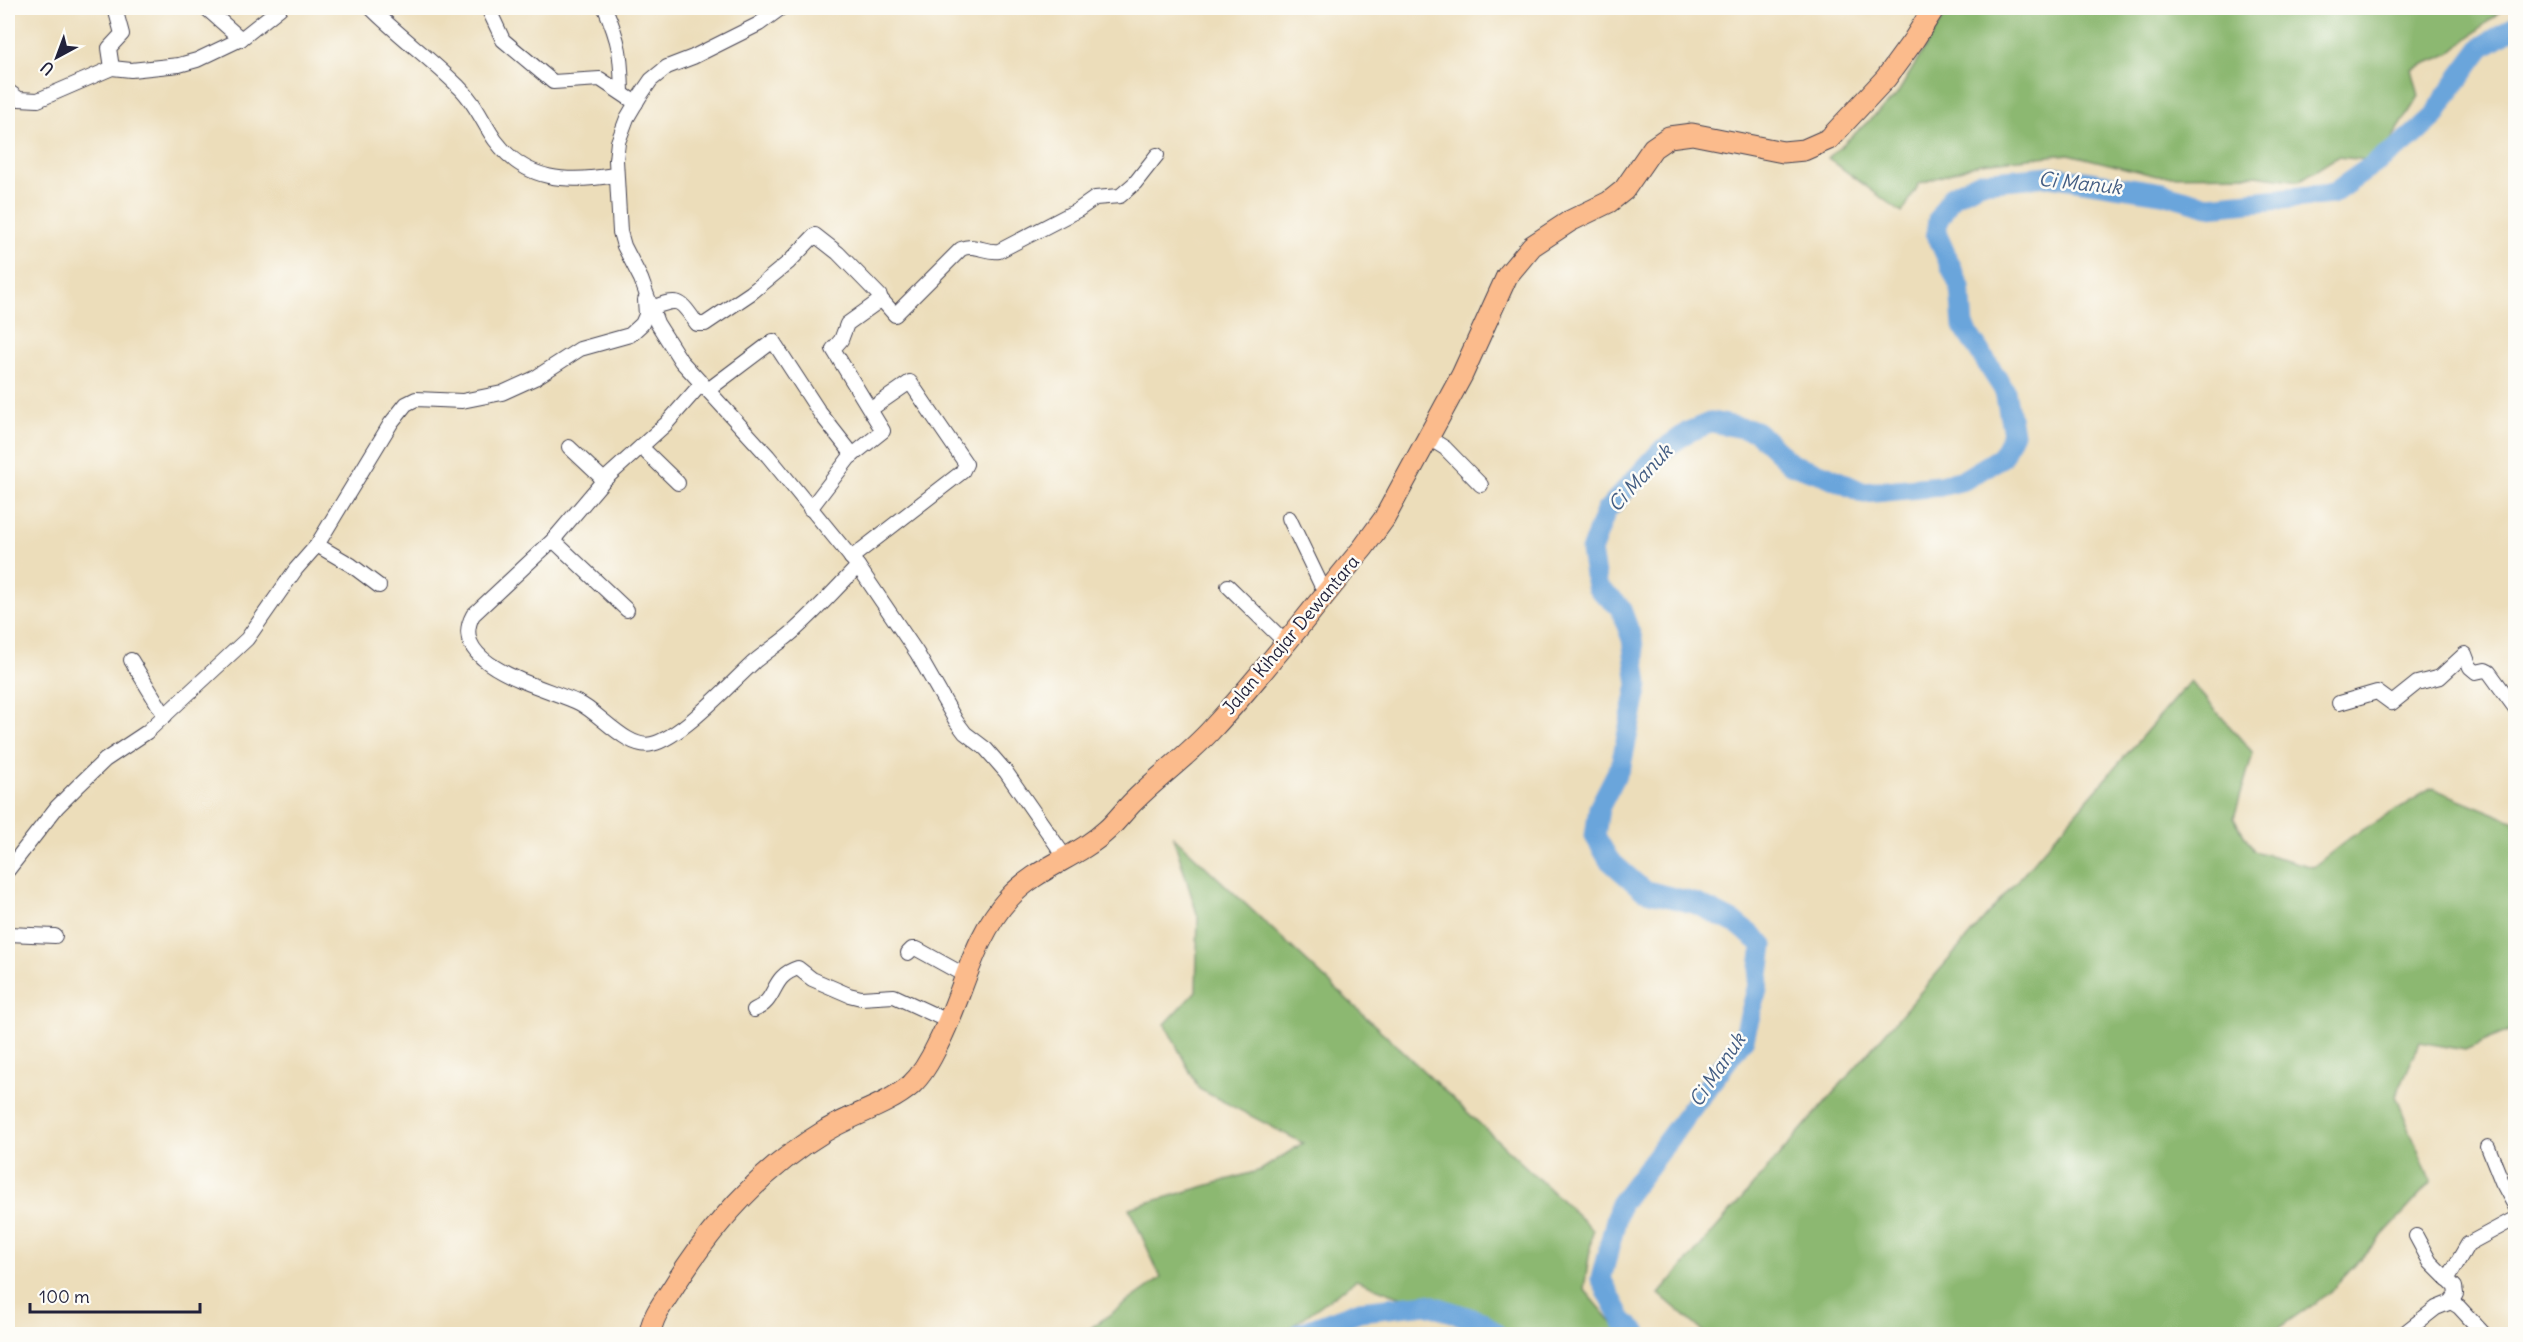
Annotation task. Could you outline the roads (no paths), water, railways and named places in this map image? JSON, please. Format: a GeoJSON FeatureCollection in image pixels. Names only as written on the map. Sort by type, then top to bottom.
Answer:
{"type":"FeatureCollection","features":[{"type":"Feature","properties":{"kind":"main road","name":"Jalan Kihajar Dewantara"},"geometry":{"type":"LineString","coordinates":[[650,1335],[655,1316],[694,1255],[738,1202],[783,1161],[822,1132],[850,1116],[899,1094],[912,1084],[927,1065],[950,1022],[966,976],[988,925],[1008,898],[1035,874],[1077,853],[1100,836],[1136,798],[1210,731],[1325,594],[1384,519],[1462,375],[1507,276],[1532,246],[1570,221],[1617,196],[1633,178],[1653,148],[1669,136],[1692,134],[1782,152],[1804,150],[1830,139],[1886,78],[1934,8]]}},
{"type":"Feature","properties":{"kind":"street"},"geometry":{"type":"LineString","coordinates":[[112,68],[109,48],[122,34],[115,8]]}},
{"type":"Feature","properties":{"kind":"street"},"geometry":{"type":"LineString","coordinates":[[206,8],[241,39]]}},
{"type":"Feature","properties":{"kind":"street"},"geometry":{"type":"LineString","coordinates":[[8,91],[20,99],[38,100],[112,68],[131,70],[179,65],[215,53],[241,39],[280,8]]}},
{"type":"Feature","properties":{"kind":"street"},"geometry":{"type":"LineString","coordinates":[[371,8],[459,87],[496,141],[528,168],[548,177],[567,180],[585,180],[615,175]]}},
{"type":"Feature","properties":{"kind":"street"},"geometry":{"type":"LineString","coordinates":[[488,8],[503,40],[553,82],[598,79],[608,82],[636,103]]}},
{"type":"Feature","properties":{"kind":"street"},"geometry":{"type":"LineString","coordinates":[[605,8],[617,35],[621,54],[622,93]]}},
{"type":"Feature","properties":{"kind":"street"},"geometry":{"type":"LineString","coordinates":[[781,8],[759,24],[693,57],[667,67],[651,80],[636,103],[618,142],[615,175],[620,232],[628,256],[641,279],[657,323],[675,352],[768,456],[855,562],[917,653],[956,721],[965,733],[987,748],[1065,858]]}},
{"type":"Feature","properties":{"kind":"street"},"geometry":{"type":"LineString","coordinates":[[652,308],[668,301],[679,302],[697,324],[705,324],[752,293],[789,262],[815,235],[838,253],[895,315],[960,249],[968,246],[992,252],[999,251],[1078,210],[1095,198],[1120,196],[1135,183],[1156,155]]}},
{"type":"Feature","properties":{"kind":"street"},"geometry":{"type":"LineString","coordinates":[[8,870],[57,807],[105,760],[147,732],[248,639],[296,569],[317,545],[406,404],[416,399],[462,401],[502,393],[535,378],[580,349],[630,335],[638,330],[646,315],[641,279]]}},
{"type":"Feature","properties":{"kind":"street"},"geometry":{"type":"LineString","coordinates":[[810,509],[853,455],[883,431],[833,349],[841,340],[847,324],[881,299]]}},
{"type":"Feature","properties":{"kind":"street"},"geometry":{"type":"LineString","coordinates":[[853,455],[820,414],[773,342],[705,387],[604,480],[553,540],[472,615],[468,632],[470,642],[476,652],[494,667],[596,712],[633,742],[642,745],[666,739],[686,724],[770,647],[796,630],[855,562],[962,472],[966,464],[910,382],[871,409]]}},
{"type":"Feature","properties":{"kind":"street"},"geometry":{"type":"LineString","coordinates":[[1429,438],[1445,448],[1481,485]]}},
{"type":"Feature","properties":{"kind":"street"},"geometry":{"type":"LineString","coordinates":[[569,447],[604,480]]}},
{"type":"Feature","properties":{"kind":"street"},"geometry":{"type":"LineString","coordinates":[[641,447],[678,483]]}},
{"type":"Feature","properties":{"kind":"street"},"geometry":{"type":"LineString","coordinates":[[1289,518],[1325,594]]}},
{"type":"Feature","properties":{"kind":"street"},"geometry":{"type":"LineString","coordinates":[[553,540],[627,610]]}},
{"type":"Feature","properties":{"kind":"street"},"geometry":{"type":"LineString","coordinates":[[317,545],[351,565],[379,586]]}},
{"type":"Feature","properties":{"kind":"street"},"geometry":{"type":"LineString","coordinates":[[1228,586],[1285,642]]}},
{"type":"Feature","properties":{"kind":"street"},"geometry":{"type":"LineString","coordinates":[[2340,704],[2377,692],[2392,703],[2416,683],[2440,677],[2465,654],[2475,672],[2485,670],[2489,672],[2516,709]]}},
{"type":"Feature","properties":{"kind":"street"},"geometry":{"type":"LineString","coordinates":[[131,660],[165,716]]}},
{"type":"Feature","properties":{"kind":"street"},"geometry":{"type":"LineString","coordinates":[[8,934],[55,936]]}},
{"type":"Feature","properties":{"kind":"street"},"geometry":{"type":"LineString","coordinates":[[908,953],[912,949],[917,949],[966,976]]}},
{"type":"Feature","properties":{"kind":"street"},"geometry":{"type":"LineString","coordinates":[[754,1010],[767,1002],[780,978],[798,968],[812,979],[849,995],[861,998],[894,996],[950,1022]]}},
{"type":"Feature","properties":{"kind":"street"},"geometry":{"type":"LineString","coordinates":[[2488,1147],[2502,1182],[2516,1208]]}},
{"type":"Feature","properties":{"kind":"street"},"geometry":{"type":"LineString","coordinates":[[2447,1280],[2468,1244],[2516,1218]]}},
{"type":"Feature","properties":{"kind":"street"},"geometry":{"type":"LineString","coordinates":[[2403,1335],[2436,1308],[2451,1302],[2456,1290],[2430,1262],[2416,1236]]}},
{"type":"Feature","properties":{"kind":"street"},"geometry":{"type":"LineString","coordinates":[[2451,1302],[2459,1307],[2484,1335]]}},
{"type":"Feature","properties":{"kind":"waterway","name":"Ci Manuk"},"geometry":{"type":"LineString","coordinates":[[1637,1334],[1623,1321],[1601,1279],[1620,1204],[1744,1038],[1757,989],[1763,945],[1739,925],[1697,904],[1643,890],[1609,860],[1595,836],[1599,808],[1621,765],[1638,685],[1632,639],[1620,607],[1597,587],[1591,551],[1606,511],[1661,451],[1688,432],[1712,422],[1756,431],[1791,464],[1825,475],[1864,493],[1940,486],[1964,480],[2002,457],[2013,433],[2005,391],[1963,326],[1960,287],[1936,233],[1938,220],[1952,196],[1981,182],[2050,176],[2162,193],[2208,206],[2332,194],[2410,139],[2436,115],[2445,97],[2482,47],[2516,26]]}},
{"type":"Feature","properties":{"kind":"waterway","name":"Ci Manuk"},"geometry":{"type":"LineString","coordinates":[[1298,1334],[1360,1311],[1427,1304],[1482,1322],[1496,1334]]}}]}
